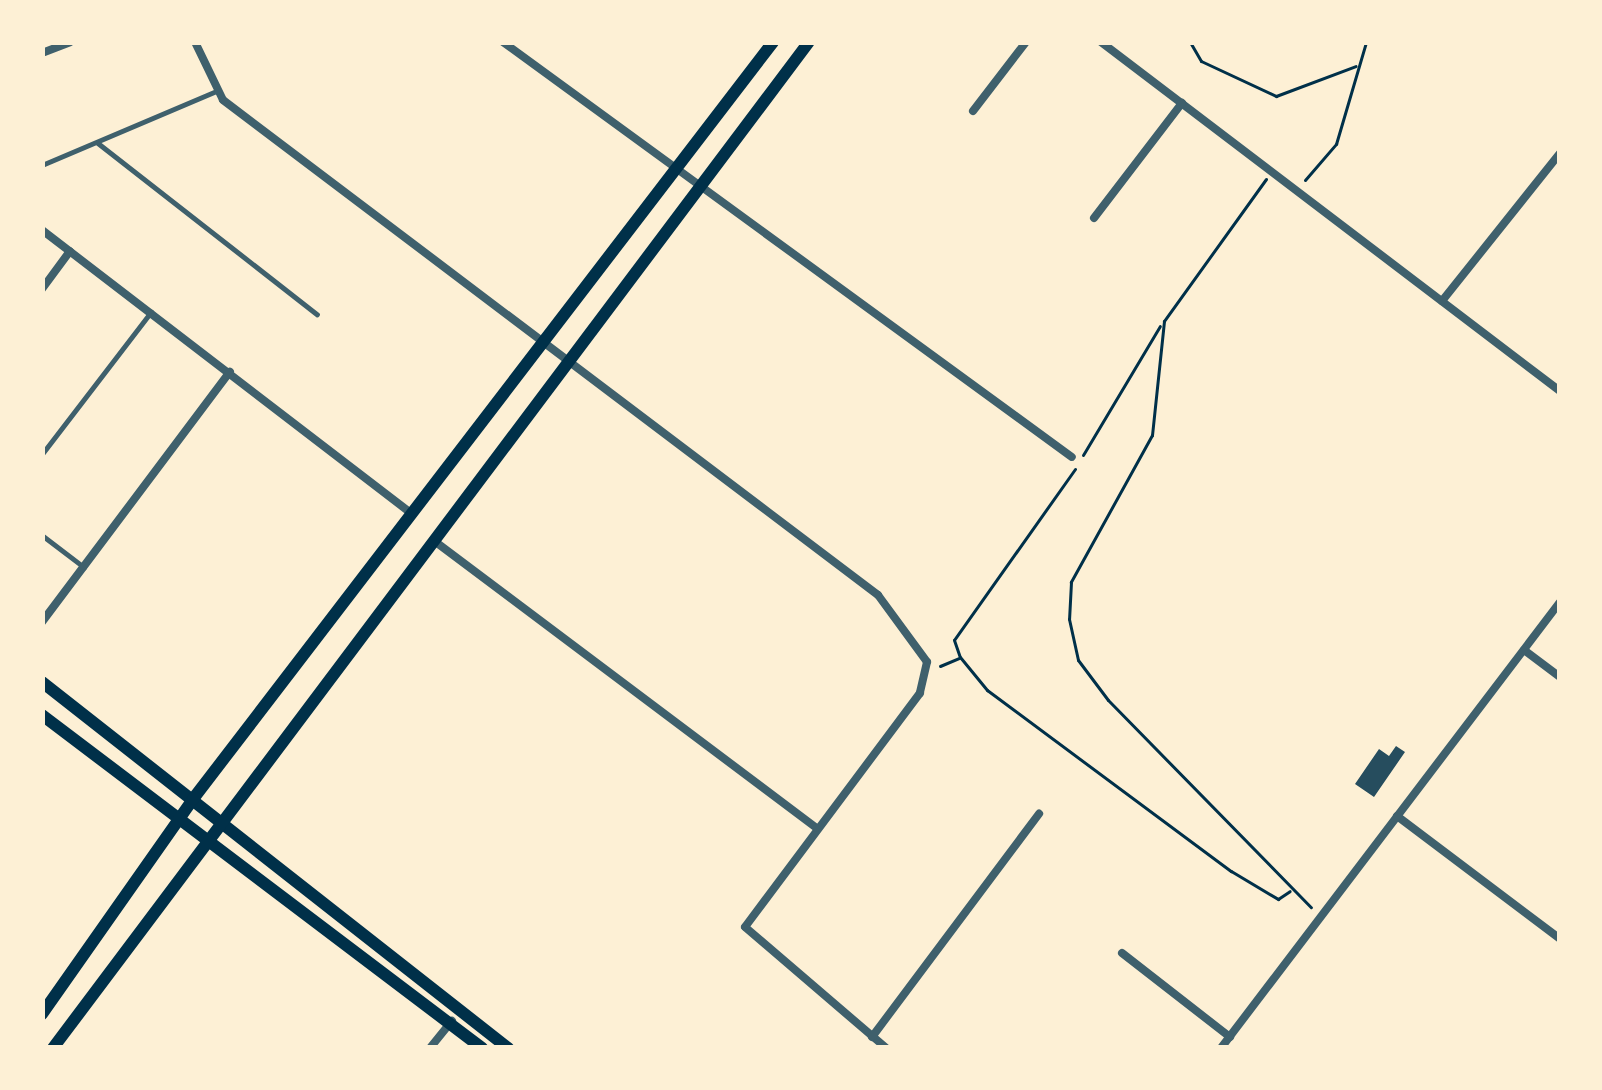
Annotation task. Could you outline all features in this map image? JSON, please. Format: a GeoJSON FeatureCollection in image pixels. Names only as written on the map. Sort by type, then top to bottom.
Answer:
{"type":"FeatureCollection","features":[{"type":"Feature","properties":{"kind":"main road"},"geometry":{"type":"LineString","coordinates":[[42,1014],[177,820],[772,42]]}},
{"type":"Feature","properties":{"kind":"main road"},"geometry":{"type":"LineString","coordinates":[[53,1048],[218,817],[809,42]]}},
{"type":"Feature","properties":{"kind":"main road"},"geometry":{"type":"LineString","coordinates":[[42,682],[508,1048]]}},
{"type":"Feature","properties":{"kind":"main road"},"geometry":{"type":"LineString","coordinates":[[42,715],[482,1048]]}},
{"type":"Feature","properties":{"kind":"street"},"geometry":{"type":"LineString","coordinates":[[42,53],[70,42]]}},
{"type":"Feature","properties":{"kind":"street"},"geometry":{"type":"LineString","coordinates":[[195,42],[216,91],[541,345],[878,596],[929,670],[745,927],[886,1048]]}},
{"type":"Feature","properties":{"kind":"street"},"geometry":{"type":"LineString","coordinates":[[503,42],[673,172],[704,178],[1072,457]]}},
{"type":"Feature","properties":{"kind":"street"},"geometry":{"type":"LineString","coordinates":[[973,111],[1026,42]]}},
{"type":"Feature","properties":{"kind":"street"},"geometry":{"type":"LineString","coordinates":[[1101,42],[1560,391]]}},
{"type":"Feature","properties":{"kind":"street"},"geometry":{"type":"LineString","coordinates":[[1094,218],[1181,103]]}},
{"type":"Feature","properties":{"kind":"street"},"geometry":{"type":"LineString","coordinates":[[1442,301],[1560,153]]}},
{"type":"Feature","properties":{"kind":"street"},"geometry":{"type":"LineString","coordinates":[[42,230],[410,512]]}},
{"type":"Feature","properties":{"kind":"street"},"geometry":{"type":"LineString","coordinates":[[42,289],[70,251]]}},
{"type":"Feature","properties":{"kind":"street"},"geometry":{"type":"LineString","coordinates":[[42,622],[230,372]]}},
{"type":"Feature","properties":{"kind":"street"},"geometry":{"type":"LineString","coordinates":[[432,539],[816,828]]}},
{"type":"Feature","properties":{"kind":"street"},"geometry":{"type":"LineString","coordinates":[[1221,1048],[1560,602]]}},
{"type":"Feature","properties":{"kind":"street"},"geometry":{"type":"LineString","coordinates":[[1524,650],[1560,677]]}},
{"type":"Feature","properties":{"kind":"street"},"geometry":{"type":"LineString","coordinates":[[872,1037],[1039,814]]}},
{"type":"Feature","properties":{"kind":"street"},"geometry":{"type":"LineString","coordinates":[[1397,816],[1560,939]]}},
{"type":"Feature","properties":{"kind":"street"},"geometry":{"type":"LineString","coordinates":[[1122,953],[1230,1036]]}},
{"type":"Feature","properties":{"kind":"street"},"geometry":{"type":"LineString","coordinates":[[430,1048],[461,1009]]}},
{"type":"Feature","properties":{"kind":"lane"},"geometry":{"type":"LineString","coordinates":[[42,165],[216,91]]}},
{"type":"Feature","properties":{"kind":"lane"},"geometry":{"type":"LineString","coordinates":[[98,142],[317,314]]}},
{"type":"Feature","properties":{"kind":"lane"},"geometry":{"type":"LineString","coordinates":[[42,454],[151,312]]}},
{"type":"Feature","properties":{"kind":"lane"},"geometry":{"type":"LineString","coordinates":[[42,535],[84,567]]}},
{"type":"Feature","properties":{"kind":"path"},"geometry":{"type":"LineString","coordinates":[[1190,42],[1201,62],[1276,96],[1356,66]]}},
{"type":"Feature","properties":{"kind":"path"},"geometry":{"type":"LineString","coordinates":[[1297,191],[1336,144],[1366,42]]}},
{"type":"Feature","properties":{"kind":"path"},"geometry":{"type":"LineString","coordinates":[[1271,171],[954,640],[960,657],[987,690],[1231,872],[1278,899],[1292,890]]}},
{"type":"Feature","properties":{"kind":"path"},"geometry":{"type":"LineString","coordinates":[[1165,322],[1152,434],[1071,582],[1078,660],[1292,890],[1322,916]]}},
{"type":"Feature","properties":{"kind":"path"},"geometry":{"type":"LineString","coordinates":[[929,670],[960,657]]}},
{"type":"Feature","properties":{"kind":"building"},"geometry":{"type":"Polygon","coordinates":[[[1396,746],[1405,752],[1374,797],[1355,784],[1379,749],[1389,756],[1396,746]]]}}]}
